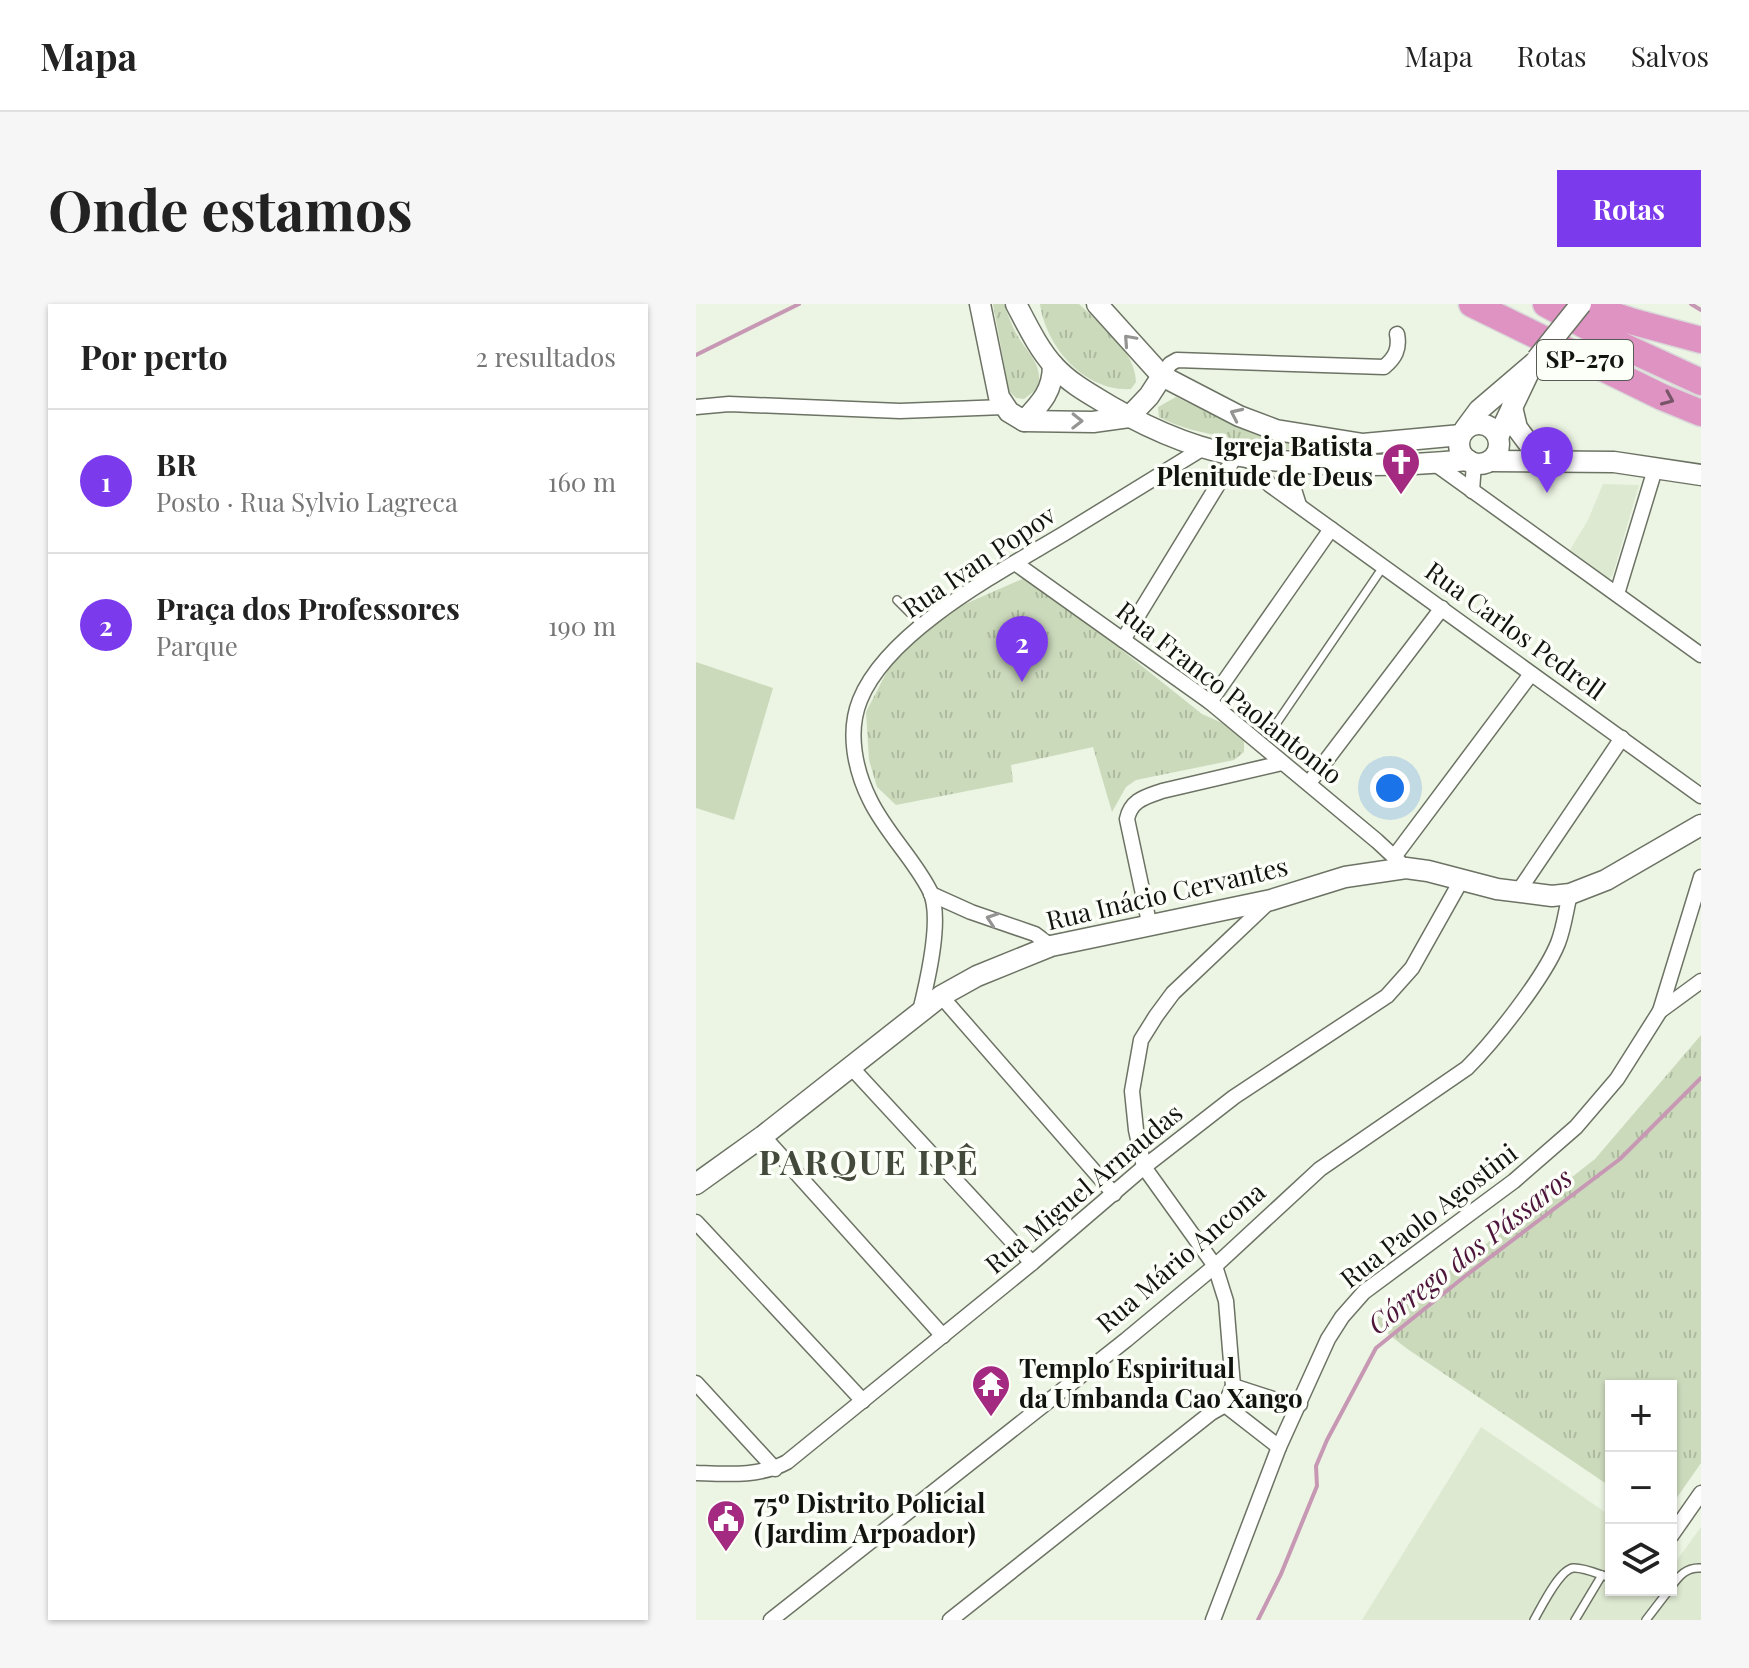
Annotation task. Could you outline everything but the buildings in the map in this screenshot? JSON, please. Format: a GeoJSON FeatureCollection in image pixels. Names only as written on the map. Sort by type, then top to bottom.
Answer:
{"type":"FeatureCollection","features":[{"type":"Feature","properties":{"kind":"highway","name":"SP-270"},"geometry":{"type":"LineString","coordinates":[[1472,304],[1635,385],[1701,413]]}},
{"type":"Feature","properties":{"kind":"highway","name":"SP-270"},"geometry":{"type":"LineString","coordinates":[[1546,304],[1623,346],[1701,382]]}},
{"type":"Feature","properties":{"kind":"highway"},"geometry":{"type":"LineString","coordinates":[[1580,304],[1701,340]]}},
{"type":"Feature","properties":{"kind":"main road"},"geometry":{"type":"LineString","coordinates":[[980,304],[999,397],[1004,407],[1024,421],[1093,422],[1129,417],[1149,396],[1162,376]]}},
{"type":"Feature","properties":{"kind":"main road"},"geometry":{"type":"LineString","coordinates":[[1017,304],[1053,365],[1076,386],[1129,417],[1205,447],[1242,456],[1294,461],[1514,463],[1542,458],[1656,466],[1701,475]]}},
{"type":"Feature","properties":{"kind":"main road"},"geometry":{"type":"LineString","coordinates":[[1097,304],[1162,376],[1239,416],[1276,430],[1363,444],[1421,439],[1463,432],[1475,424],[1486,425],[1499,439],[1514,443],[1542,458]]}},
{"type":"Feature","properties":{"kind":"main road"},"geometry":{"type":"LineString","coordinates":[[1421,439],[1463,421],[1479,410],[1535,361],[1580,304]]}},
{"type":"Feature","properties":{"kind":"main road"},"geometry":{"type":"LineString","coordinates":[[1477,461],[1498,452],[1499,439],[1512,407],[1535,361]]}},
{"type":"Feature","properties":{"kind":"main road"},"geometry":{"type":"LineString","coordinates":[[1024,421],[1052,386],[1053,365]]}},
{"type":"Feature","properties":{"kind":"main road"},"geometry":{"type":"LineString","coordinates":[[1512,407],[1517,428],[1542,458]]}},
{"type":"Feature","properties":{"kind":"main road"},"geometry":{"type":"LineString","coordinates":[[1477,461],[1459,449],[1463,432],[1479,410]]}},
{"type":"Feature","properties":{"kind":"main road","name":"Rua Inácio Cervantes"},"geometry":{"type":"LineString","coordinates":[[696,1184],[763,1136],[941,996],[977,976],[1051,946],[1271,900],[1400,862],[1518,892],[1552,896],[1570,894],[1606,880],[1701,825]]}},
{"type":"Feature","properties":{"kind":"street"},"geometry":{"type":"LineString","coordinates":[[1162,376],[1177,360],[1384,367],[1396,353],[1399,344],[1397,334]]}},
{"type":"Feature","properties":{"kind":"street"},"geometry":{"type":"LineString","coordinates":[[696,407],[729,404],[900,411],[1004,407]]}},
{"type":"Feature","properties":{"kind":"street","name":"Rua Ivan Popov"},"geometry":{"type":"LineString","coordinates":[[931,894],[881,821],[868,797],[854,756],[854,728],[859,701],[875,672],[904,641],[945,608],[1205,447]]}},
{"type":"Feature","properties":{"kind":"street"},"geometry":{"type":"LineString","coordinates":[[1123,640],[1242,456]]}},
{"type":"Feature","properties":{"kind":"street","name":"Rua Carlos Pedrell"},"geometry":{"type":"LineString","coordinates":[[1242,456],[1270,485],[1701,796]]}},
{"type":"Feature","properties":{"kind":"street"},"geometry":{"type":"LineString","coordinates":[[1294,461],[1292,483],[1299,506]]}},
{"type":"Feature","properties":{"kind":"street"},"geometry":{"type":"LineString","coordinates":[[1472,491],[1477,461]]}},
{"type":"Feature","properties":{"kind":"street"},"geometry":{"type":"LineString","coordinates":[[1434,463],[1701,655]]}},
{"type":"Feature","properties":{"kind":"street"},"geometry":{"type":"LineString","coordinates":[[1617,594],[1656,466]]}},
{"type":"Feature","properties":{"kind":"street"},"geometry":{"type":"LineString","coordinates":[[1210,702],[1331,529]]}},
{"type":"Feature","properties":{"kind":"street","name":"Rua Franco Paolantonio"},"geometry":{"type":"LineString","coordinates":[[1015,563],[1210,702],[1400,862]]}},
{"type":"Feature","properties":{"kind":"street"},"geometry":{"type":"LineString","coordinates":[[1309,783],[1442,608]]}},
{"type":"Feature","properties":{"kind":"street"},"geometry":{"type":"LineString","coordinates":[[1400,862],[1531,674]]}},
{"type":"Feature","properties":{"kind":"street"},"geometry":{"type":"LineString","coordinates":[[1518,892],[1622,738]]}},
{"type":"Feature","properties":{"kind":"street"},"geometry":{"type":"LineString","coordinates":[[1150,927],[1127,819],[1133,804],[1162,791],[1282,763]]}},
{"type":"Feature","properties":{"kind":"street"},"geometry":{"type":"LineString","coordinates":[[1660,1011],[1701,877]]}},
{"type":"Feature","properties":{"kind":"street","name":"Rua Miguel Arnaudas"},"geometry":{"type":"LineString","coordinates":[[775,1469],[863,1401],[1144,1167],[1234,1097],[1387,996],[1412,968],[1462,879]]}},
{"type":"Feature","properties":{"kind":"street"},"geometry":{"type":"LineString","coordinates":[[920,1011],[933,949],[931,894],[971,912],[1035,934],[1051,946]]}},
{"type":"Feature","properties":{"kind":"street","name":"Rua Mário Ancona"},"geometry":{"type":"LineString","coordinates":[[771,1620],[1126,1340],[1215,1266],[1320,1169],[1453,1080],[1480,1055],[1544,970],[1560,939],[1570,894]]}},
{"type":"Feature","properties":{"kind":"street"},"geometry":{"type":"LineString","coordinates":[[950,1620],[1133,1472],[1225,1405],[1233,1386],[1226,1301],[1215,1266],[1144,1167],[1132,1091],[1141,1040],[1173,993],[1271,900]]}},
{"type":"Feature","properties":{"kind":"street","name":"Rua Paolo Agostini"},"geometry":{"type":"LineString","coordinates":[[1213,1620],[1279,1447],[1328,1339],[1342,1317],[1364,1292],[1514,1181],[1576,1127],[1617,1079],[1660,1011],[1701,981]]}},
{"type":"Feature","properties":{"kind":"street"},"geometry":{"type":"LineString","coordinates":[[941,996],[1114,1194]]}},
{"type":"Feature","properties":{"kind":"street"},"geometry":{"type":"LineString","coordinates":[[850,1066],[1032,1263]]}},
{"type":"Feature","properties":{"kind":"street"},"geometry":{"type":"LineString","coordinates":[[763,1136],[943,1336]]}},
{"type":"Feature","properties":{"kind":"street"},"geometry":{"type":"LineString","coordinates":[[696,1222],[863,1401]]}},
{"type":"Feature","properties":{"kind":"street"},"geometry":{"type":"LineString","coordinates":[[696,1383],[775,1469]]}},
{"type":"Feature","properties":{"kind":"street"},"geometry":{"type":"LineString","coordinates":[[1233,1386],[1300,1404]]}},
{"type":"Feature","properties":{"kind":"street"},"geometry":{"type":"LineString","coordinates":[[1225,1405],[1279,1447]]}},
{"type":"Feature","properties":{"kind":"street"},"geometry":{"type":"LineString","coordinates":[[696,1473],[775,1469]]}},
{"type":"Feature","properties":{"kind":"street"},"geometry":{"type":"LineString","coordinates":[[1677,1527],[1701,1493]]}},
{"type":"Feature","properties":{"kind":"lane"},"geometry":{"type":"LineString","coordinates":[[1274,727],[1384,565]]}},
{"type":"Feature","properties":{"kind":"lane"},"geometry":{"type":"LineString","coordinates":[[897,600],[923,626]]}},
{"type":"Feature","properties":{"kind":"lane"},"geometry":{"type":"LineString","coordinates":[[1677,1579],[1693,1567],[1701,1568]]}},
{"type":"Feature","properties":{"kind":"lane"},"geometry":{"type":"LineString","coordinates":[[1534,1620],[1561,1576],[1568,1570],[1574,1568],[1605,1576]]}},
{"type":"Feature","properties":{"kind":"lane"},"geometry":{"type":"LineString","coordinates":[[1575,1620],[1605,1579]]}},
{"type":"Feature","properties":{"kind":"lane"},"geometry":{"type":"LineString","coordinates":[[1646,1620],[1665,1596]]}},
{"type":"Feature","properties":{"kind":"shaded area"},"geometry":{"type":"Polygon","coordinates":[[[1603,484],[1639,485],[1613,574],[1608,581],[1568,553],[1588,520],[1603,484]]]}},
{"type":"Feature","properties":{"kind":"shaded area"},"geometry":{"type":"Polygon","coordinates":[[[1481,1427],[1605,1512],[1605,1596],[1677,1596],[1677,1560],[1701,1527],[1701,1620],[1362,1620],[1481,1427]]]}},
{"type":"Feature","properties":{"kind":"green space"},"geometry":{"type":"Polygon","coordinates":[[[993,304],[1004,304],[1015,332],[1037,367],[1037,389],[1024,399],[1016,398],[1009,391],[993,304]]]}},
{"type":"Feature","properties":{"kind":"green space"},"geometry":{"type":"Polygon","coordinates":[[[1040,304],[1079,304],[1115,339],[1130,359],[1136,382],[1131,389],[1098,383],[1070,364],[1050,336],[1040,304]]]}},
{"type":"Feature","properties":{"kind":"green space"},"geometry":{"type":"Polygon","coordinates":[[[1176,397],[1239,427],[1320,449],[1365,454],[1294,450],[1183,427],[1159,417],[1158,407],[1176,397]]]}},
{"type":"Feature","properties":{"kind":"green space"},"geometry":{"type":"Polygon","coordinates":[[[1029,576],[1202,714],[1238,730],[1244,741],[1244,752],[1234,760],[1136,780],[1126,787],[1112,812],[1093,747],[1011,765],[1013,782],[896,805],[877,787],[869,760],[866,712],[897,652],[956,608],[1029,576]]]}},
{"type":"Feature","properties":{"kind":"green space"},"geometry":{"type":"Polygon","coordinates":[[[696,662],[773,688],[734,820],[696,808],[696,662]]]}},
{"type":"Feature","properties":{"kind":"green space"},"geometry":{"type":"Polygon","coordinates":[[[1701,1035],[1701,1463],[1677,1497],[1677,1380],[1605,1380],[1605,1483],[1406,1348],[1372,1321],[1463,1262],[1595,1159],[1701,1035]]]}},
{"type":"Feature","properties":{"kind":"waterway"},"geometry":{"type":"LineString","coordinates":[[696,355],[799,304]]}},
{"type":"Feature","properties":{"kind":"waterway"},"geometry":{"type":"LineString","coordinates":[[1691,304],[1701,310]]}},
{"type":"Feature","properties":{"kind":"waterway","name":"Córrego dos Pássaros"},"geometry":{"type":"LineString","coordinates":[[1258,1620],[1281,1574],[1317,1486],[1316,1466],[1327,1440],[1376,1348],[1620,1159],[1701,1078]]}},
{"type":"Feature","properties":{"kind":"place","name":"BR"},"geometry":{"type":"Point","coordinates":[1547,493]}},
{"type":"Feature","properties":{"kind":"place","name":"Igreja Batista Plenitude de Deus"},"geometry":{"type":"Point","coordinates":[1401,496]}},
{"type":"Feature","properties":{"kind":"place","name":"Praça dos Professores"},"geometry":{"type":"Point","coordinates":[1022,682]}},
{"type":"Feature","properties":{"kind":"place","name":"Templo Espiritual da Umbanda Cao Xango"},"geometry":{"type":"Point","coordinates":[991,1418]}},
{"type":"Feature","properties":{"kind":"place","name":"75º Distrito Policial (Jardim Arpoador)"},"geometry":{"type":"Point","coordinates":[726,1553]}},
{"type":"Feature","properties":{"kind":"district","name":"PARQUE IPÊ"},"geometry":{"type":"Point","coordinates":[869,1163]}}]}
